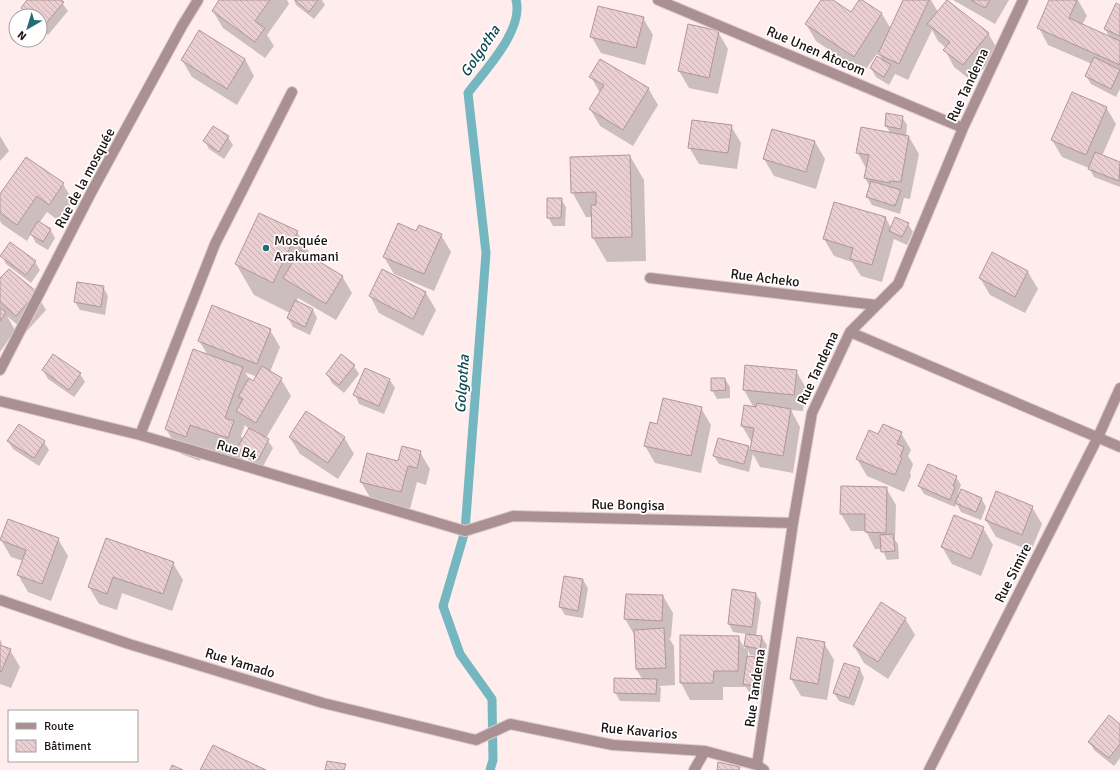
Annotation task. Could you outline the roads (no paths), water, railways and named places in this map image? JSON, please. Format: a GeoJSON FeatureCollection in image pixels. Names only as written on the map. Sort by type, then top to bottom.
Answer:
{"type":"FeatureCollection","features":[{"type":"Feature","properties":{"kind":"street","name":"Rue de la mosquée"},"geometry":{"type":"LineString","coordinates":[[0,370],[92,191],[182,26],[198,0]]}},
{"type":"Feature","properties":{"kind":"street","name":"Rue Unen Atocom"},"geometry":{"type":"LineString","coordinates":[[658,0],[963,128]]}},
{"type":"Feature","properties":{"kind":"street","name":"Rue Tandema"},"geometry":{"type":"LineString","coordinates":[[761,768],[793,523],[812,413],[850,332],[898,284],[963,128],[1023,0]]}},
{"type":"Feature","properties":{"kind":"street"},"geometry":{"type":"LineString","coordinates":[[140,435],[215,244],[292,92]]}},
{"type":"Feature","properties":{"kind":"street","name":"Rue Acheko"},"geometry":{"type":"LineString","coordinates":[[650,278],[876,305]]}},
{"type":"Feature","properties":{"kind":"street"},"geometry":{"type":"LineString","coordinates":[[850,332],[1120,447]]}},
{"type":"Feature","properties":{"kind":"street","name":"Rue Simire"},"geometry":{"type":"LineString","coordinates":[[929,770],[1098,437],[1120,388]]}},
{"type":"Feature","properties":{"kind":"street","name":"Rue B4"},"geometry":{"type":"LineString","coordinates":[[0,401],[140,435],[465,531]]}},
{"type":"Feature","properties":{"kind":"street","name":"Rue Bongisa"},"geometry":{"type":"LineString","coordinates":[[465,531],[513,516],[793,523]]}},
{"type":"Feature","properties":{"kind":"street","name":"Rue Yamado"},"geometry":{"type":"LineString","coordinates":[[0,600],[129,644],[323,703],[476,740],[510,724]]}},
{"type":"Feature","properties":{"kind":"street","name":"Rue Kavarios"},"geometry":{"type":"LineString","coordinates":[[510,724],[613,745],[705,750],[761,768]]}},
{"type":"Feature","properties":{"kind":"street"},"geometry":{"type":"LineString","coordinates":[[694,770],[705,750]]}},
{"type":"Feature","properties":{"kind":"waterway","name":"Golgotha"},"geometry":{"type":"LineString","coordinates":[[490,770],[493,760],[492,699],[460,654],[443,606],[465,531],[486,253],[468,93],[493,61],[509,37],[517,12],[516,0]]}},
{"type":"Feature","properties":{"kind":"place","name":"Mosquée Arakumani"},"geometry":{"type":"Point","coordinates":[266,248]}}]}
